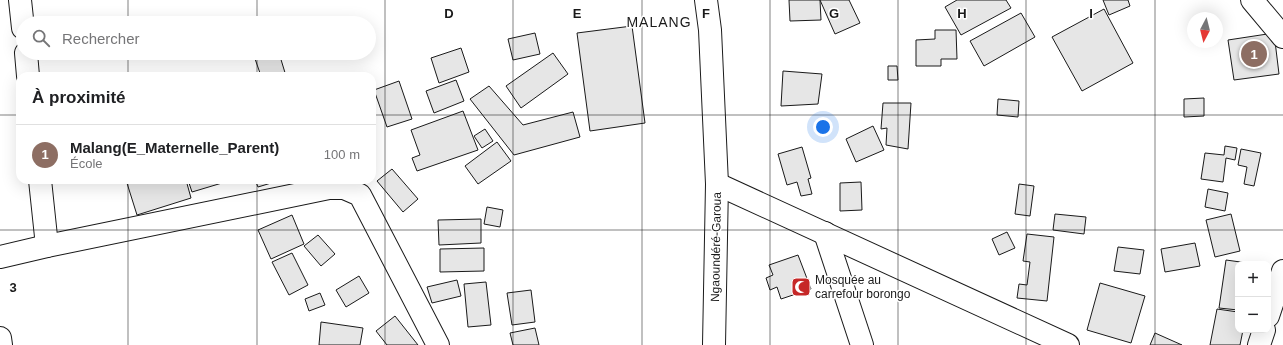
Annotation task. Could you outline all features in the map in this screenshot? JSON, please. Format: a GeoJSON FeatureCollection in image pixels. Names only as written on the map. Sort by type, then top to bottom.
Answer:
{"type":"FeatureCollection","features":[{"type":"Feature","properties":{"kind":"main road"},"geometry":{"type":"LineString","coordinates":[[20,0],[22,16]]}},
{"type":"Feature","properties":{"kind":"main road","name":"Ngaoundéré-Garoua"},"geometry":{"type":"LineString","coordinates":[[706,0],[710,30],[717,184],[714,345]]}},
{"type":"Feature","properties":{"kind":"main road","name":"Ngaoundéré-Garoua"},"geometry":{"type":"LineString","coordinates":[[710,30],[714,0]]}},
{"type":"Feature","properties":{"kind":"main road"},"geometry":{"type":"LineString","coordinates":[[1252,0],[1283,37]]}},
{"type":"Feature","properties":{"kind":"main road"},"geometry":{"type":"LineString","coordinates":[[27,60],[28,72]]}},
{"type":"Feature","properties":{"kind":"main road"},"geometry":{"type":"LineString","coordinates":[[40,184],[47,246]]}},
{"type":"Feature","properties":{"kind":"main road"},"geometry":{"type":"LineString","coordinates":[[717,184],[1068,345]]}},
{"type":"Feature","properties":{"kind":"main road"},"geometry":{"type":"LineString","coordinates":[[0,257],[329,188],[344,188],[360,195],[438,345]]}},
{"type":"Feature","properties":{"kind":"main road"},"geometry":{"type":"LineString","coordinates":[[825,233],[862,345]]}},
{"type":"Feature","properties":{"kind":"main road"},"geometry":{"type":"LineString","coordinates":[[1271,307],[1283,270]]}},
{"type":"Feature","properties":{"kind":"main road"},"geometry":{"type":"LineString","coordinates":[[1259,345],[1263,333]]}},
{"type":"Feature","properties":{"kind":"main road"},"geometry":{"type":"LineString","coordinates":[[0,338],[1,345]]}},
{"type":"Feature","properties":{"kind":"building"},"geometry":{"type":"Polygon","coordinates":[[[789,0],[820,0],[821,20],[790,21],[789,0]]]}},
{"type":"Feature","properties":{"kind":"building"},"geometry":{"type":"Polygon","coordinates":[[[820,0],[849,0],[860,23],[835,34],[820,0]]]}},
{"type":"Feature","properties":{"kind":"building"},"geometry":{"type":"Polygon","coordinates":[[[957,0],[1006,0],[1011,8],[961,35],[945,7],[957,0]]]}},
{"type":"Feature","properties":{"kind":"building"},"geometry":{"type":"Polygon","coordinates":[[[1103,0],[1128,0],[1130,6],[1109,15],[1103,0]]]}},
{"type":"Feature","properties":{"kind":"building"},"geometry":{"type":"Polygon","coordinates":[[[1104,9],[1133,63],[1082,91],[1052,37],[1104,9]]]}},
{"type":"Feature","properties":{"kind":"building"},"geometry":{"type":"Polygon","coordinates":[[[1021,13],[1035,37],[984,66],[970,41],[1021,13]]]}},
{"type":"Feature","properties":{"kind":"building"},"geometry":{"type":"Polygon","coordinates":[[[632,26],[645,123],[590,131],[577,33],[632,26]]]}},
{"type":"Feature","properties":{"kind":"building"},"geometry":{"type":"Polygon","coordinates":[[[935,30],[956,30],[957,59],[941,59],[941,66],[916,66],[916,40],[935,39],[935,30]]]}},
{"type":"Feature","properties":{"kind":"building"},"geometry":{"type":"Polygon","coordinates":[[[535,33],[540,54],[513,60],[508,39],[535,33]]]}},
{"type":"Feature","properties":{"kind":"building"},"geometry":{"type":"Polygon","coordinates":[[[1274,33],[1279,74],[1234,80],[1228,40],[1274,33]]]}},
{"type":"Feature","properties":{"kind":"building"},"geometry":{"type":"Polygon","coordinates":[[[461,48],[469,72],[439,83],[431,58],[461,48]]]}},
{"type":"Feature","properties":{"kind":"building"},"geometry":{"type":"Polygon","coordinates":[[[553,53],[568,74],[521,108],[506,86],[553,53]]]}},
{"type":"Feature","properties":{"kind":"building"},"geometry":{"type":"Polygon","coordinates":[[[255,60],[281,60],[285,72],[260,72],[255,60]]]}},
{"type":"Feature","properties":{"kind":"building"},"geometry":{"type":"Polygon","coordinates":[[[888,66],[897,66],[898,80],[888,80],[888,66]]]}},
{"type":"Feature","properties":{"kind":"building"},"geometry":{"type":"Polygon","coordinates":[[[783,71],[822,74],[818,104],[781,106],[783,71]]]}},
{"type":"Feature","properties":{"kind":"building"},"geometry":{"type":"Polygon","coordinates":[[[456,80],[464,101],[434,113],[426,91],[456,80]]]}},
{"type":"Feature","properties":{"kind":"building"},"geometry":{"type":"Polygon","coordinates":[[[399,81],[412,119],[387,127],[376,96],[376,89],[399,81]]]}},
{"type":"Feature","properties":{"kind":"building"},"geometry":{"type":"Polygon","coordinates":[[[489,86],[523,125],[573,112],[580,137],[514,155],[470,99],[489,86]]]}},
{"type":"Feature","properties":{"kind":"building"},"geometry":{"type":"Polygon","coordinates":[[[1204,98],[1204,116],[1184,117],[1184,99],[1204,98]]]}},
{"type":"Feature","properties":{"kind":"building"},"geometry":{"type":"Polygon","coordinates":[[[998,99],[1019,101],[1018,117],[997,115],[998,99]]]}},
{"type":"Feature","properties":{"kind":"building"},"geometry":{"type":"Polygon","coordinates":[[[883,103],[911,103],[908,149],[886,145],[887,128],[881,129],[883,103]]]}},
{"type":"Feature","properties":{"kind":"building"},"geometry":{"type":"Polygon","coordinates":[[[463,111],[478,150],[417,171],[412,158],[420,155],[411,130],[463,111]]]}},
{"type":"Feature","properties":{"kind":"building"},"geometry":{"type":"Polygon","coordinates":[[[873,126],[884,150],[856,162],[846,139],[873,126]]]}},
{"type":"Feature","properties":{"kind":"building"},"geometry":{"type":"Polygon","coordinates":[[[485,129],[493,141],[482,148],[474,136],[485,129]]]}},
{"type":"Feature","properties":{"kind":"building"},"geometry":{"type":"Polygon","coordinates":[[[497,142],[511,161],[478,184],[465,166],[497,142]]]}},
{"type":"Feature","properties":{"kind":"building"},"geometry":{"type":"Polygon","coordinates":[[[1225,146],[1237,148],[1235,160],[1226,158],[1223,182],[1201,179],[1205,153],[1224,155],[1225,146]]]}},
{"type":"Feature","properties":{"kind":"building"},"geometry":{"type":"Polygon","coordinates":[[[802,147],[811,178],[808,179],[812,194],[801,196],[797,182],[787,185],[778,154],[802,147]]]}},
{"type":"Feature","properties":{"kind":"building"},"geometry":{"type":"Polygon","coordinates":[[[1241,149],[1261,153],[1254,186],[1244,184],[1247,167],[1238,165],[1241,149]]]}},
{"type":"Feature","properties":{"kind":"building"},"geometry":{"type":"Polygon","coordinates":[[[392,169],[418,199],[403,212],[377,181],[392,169]]]}},
{"type":"Feature","properties":{"kind":"building"},"geometry":{"type":"Polygon","coordinates":[[[861,182],[862,210],[840,211],[840,183],[861,182]]]}},
{"type":"Feature","properties":{"kind":"building"},"geometry":{"type":"Polygon","coordinates":[[[127,184],[187,184],[191,198],[137,215],[127,184]]]}},
{"type":"Feature","properties":{"kind":"building"},"geometry":{"type":"Polygon","coordinates":[[[189,184],[219,184],[192,192],[189,184]]]}},
{"type":"Feature","properties":{"kind":"building"},"geometry":{"type":"Polygon","coordinates":[[[257,184],[268,184],[258,187],[257,184]]]}},
{"type":"Feature","properties":{"kind":"building"},"geometry":{"type":"Polygon","coordinates":[[[1019,184],[1034,186],[1030,216],[1015,214],[1019,184]]]}},
{"type":"Feature","properties":{"kind":"building"},"geometry":{"type":"Polygon","coordinates":[[[1208,189],[1228,193],[1225,211],[1205,207],[1208,189]]]}},
{"type":"Feature","properties":{"kind":"building"},"geometry":{"type":"Polygon","coordinates":[[[487,207],[503,210],[500,227],[484,224],[487,207]]]}},
{"type":"Feature","properties":{"kind":"building"},"geometry":{"type":"Polygon","coordinates":[[[1055,214],[1086,217],[1084,234],[1053,230],[1055,214]]]}},
{"type":"Feature","properties":{"kind":"building"},"geometry":{"type":"Polygon","coordinates":[[[1231,214],[1240,251],[1215,257],[1206,220],[1231,214]]]}},
{"type":"Feature","properties":{"kind":"building"},"geometry":{"type":"Polygon","coordinates":[[[292,215],[304,244],[271,259],[258,230],[292,215]]]}},
{"type":"Feature","properties":{"kind":"building"},"geometry":{"type":"Polygon","coordinates":[[[481,219],[481,243],[439,245],[438,220],[481,219]]]}},
{"type":"Feature","properties":{"kind":"building"},"geometry":{"type":"Polygon","coordinates":[[[1007,232],[1015,248],[999,255],[992,239],[1007,232]]]}},
{"type":"Feature","properties":{"kind":"building"},"geometry":{"type":"Polygon","coordinates":[[[1027,234],[1054,237],[1047,301],[1017,298],[1019,284],[1027,285],[1030,262],[1023,261],[1027,234]]]}},
{"type":"Feature","properties":{"kind":"building"},"geometry":{"type":"Polygon","coordinates":[[[318,235],[335,254],[321,266],[304,246],[318,235]]]}},
{"type":"Feature","properties":{"kind":"building"},"geometry":{"type":"Polygon","coordinates":[[[1195,243],[1200,266],[1165,272],[1161,249],[1195,243]]]}},
{"type":"Feature","properties":{"kind":"building"},"geometry":{"type":"Polygon","coordinates":[[[1118,247],[1144,250],[1140,274],[1114,271],[1118,247]]]}},
{"type":"Feature","properties":{"kind":"building"},"geometry":{"type":"Polygon","coordinates":[[[484,248],[484,271],[440,272],[440,249],[484,248]]]}},
{"type":"Feature","properties":{"kind":"building"},"geometry":{"type":"Polygon","coordinates":[[[292,253],[308,285],[289,295],[272,262],[292,253]]]}},
{"type":"Feature","properties":{"kind":"building"},"geometry":{"type":"Polygon","coordinates":[[[798,255],[811,289],[781,299],[777,287],[770,290],[766,278],[773,275],[769,265],[798,255]]]}},
{"type":"Feature","properties":{"kind":"building"},"geometry":{"type":"Polygon","coordinates":[[[1226,260],[1235,261],[1235,310],[1219,308],[1226,260]]]}},
{"type":"Feature","properties":{"kind":"building"},"geometry":{"type":"Polygon","coordinates":[[[359,276],[369,293],[346,307],[336,290],[359,276]]]}},
{"type":"Feature","properties":{"kind":"building"},"geometry":{"type":"Polygon","coordinates":[[[457,280],[461,296],[432,303],[427,287],[457,280]]]}},
{"type":"Feature","properties":{"kind":"building"},"geometry":{"type":"Polygon","coordinates":[[[486,282],[491,325],[468,327],[464,284],[486,282]]]}},
{"type":"Feature","properties":{"kind":"building"},"geometry":{"type":"Polygon","coordinates":[[[1100,283],[1145,296],[1131,343],[1087,330],[1100,283]]]}},
{"type":"Feature","properties":{"kind":"building"},"geometry":{"type":"Polygon","coordinates":[[[531,290],[535,322],[512,325],[507,293],[531,290]]]}},
{"type":"Feature","properties":{"kind":"building"},"geometry":{"type":"Polygon","coordinates":[[[320,293],[325,305],[309,311],[305,299],[320,293]]]}},
{"type":"Feature","properties":{"kind":"building"},"geometry":{"type":"Polygon","coordinates":[[[1217,309],[1235,312],[1235,333],[1242,333],[1240,345],[1210,345],[1217,309]]]}},
{"type":"Feature","properties":{"kind":"building"},"geometry":{"type":"Polygon","coordinates":[[[395,316],[418,345],[387,345],[376,331],[395,316]]]}},
{"type":"Feature","properties":{"kind":"building"},"geometry":{"type":"Polygon","coordinates":[[[321,322],[363,328],[360,345],[319,345],[321,322]]]}},
{"type":"Feature","properties":{"kind":"building"},"geometry":{"type":"Polygon","coordinates":[[[535,328],[539,345],[513,345],[510,333],[535,328]]]}},
{"type":"Feature","properties":{"kind":"building"},"geometry":{"type":"Polygon","coordinates":[[[1155,333],[1182,345],[1150,345],[1155,333]]]}},
{"type":"Feature","properties":{"kind":"place","name":"Malang(E_Maternelle_Parent)"},"geometry":{"type":"Point","coordinates":[1254,54]}},
{"type":"Feature","properties":{"kind":"place","name":"Mosquée au carrefour borongo"},"geometry":{"type":"Point","coordinates":[801,287]}},
{"type":"Feature","properties":{"kind":"district","name":"MALANG"},"geometry":{"type":"Point","coordinates":[659,22]}}]}
